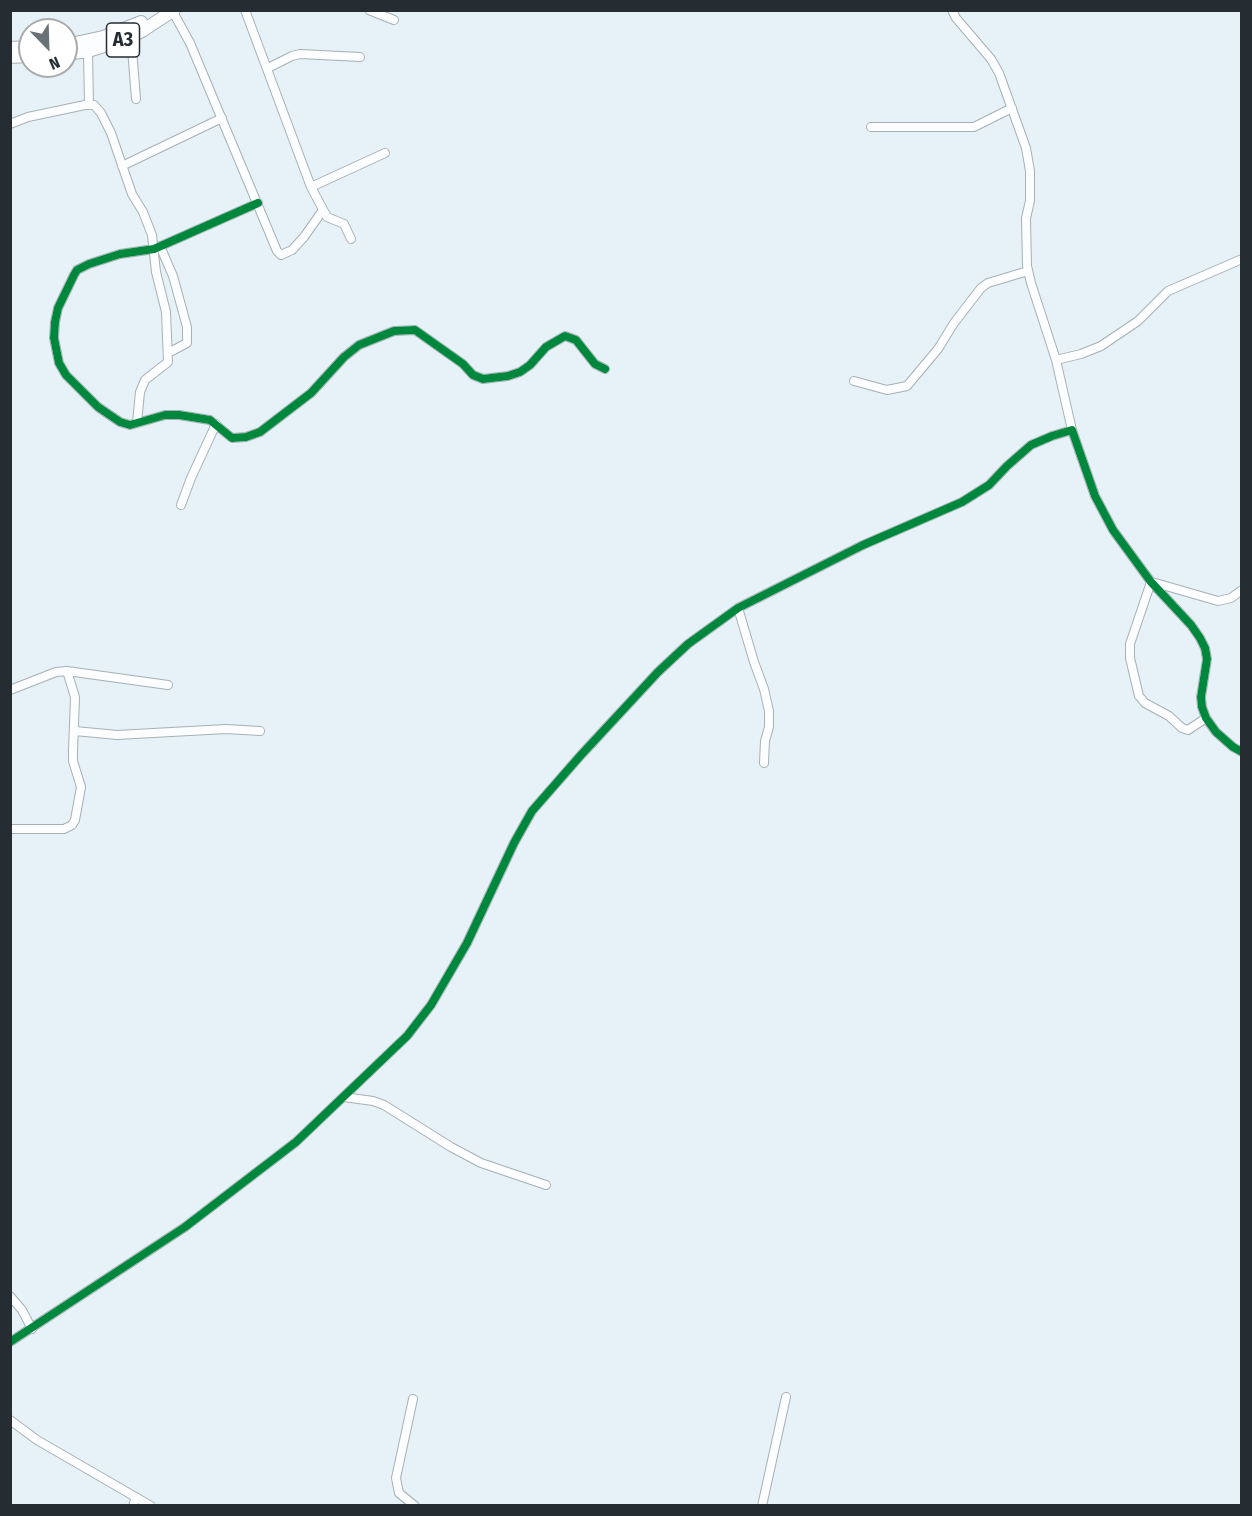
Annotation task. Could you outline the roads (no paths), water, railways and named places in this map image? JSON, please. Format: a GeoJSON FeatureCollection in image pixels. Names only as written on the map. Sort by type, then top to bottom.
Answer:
{"type":"FeatureCollection","features":[{"type":"Feature","properties":{"kind":"main road","name":"A3"},"geometry":{"type":"LineString","coordinates":[[78,52],[131,36],[169,11]]}},
{"type":"Feature","properties":{"kind":"main road","name":"A3"},"geometry":{"type":"LineString","coordinates":[[78,42],[121,31],[169,11]]}},
{"type":"Feature","properties":{"kind":"street"},"geometry":{"type":"LineString","coordinates":[[245,10],[311,187],[327,217],[344,224],[351,239]]}},
{"type":"Feature","properties":{"kind":"street"},"geometry":{"type":"LineString","coordinates":[[369,10],[394,20]]}},
{"type":"Feature","properties":{"kind":"street"},"geometry":{"type":"LineString","coordinates":[[952,10],[956,18],[991,59],[999,73],[1026,148],[1030,171],[1030,201],[1026,218],[1028,271],[1056,360],[1072,430],[1095,496],[1113,530],[1151,582],[1191,625],[1205,648],[1207,659],[1201,697],[1202,707],[1206,718],[1216,732],[1242,752]]}},
{"type":"Feature","properties":{"kind":"street"},"geometry":{"type":"LineString","coordinates":[[169,11],[190,43],[277,251],[281,255],[292,250],[323,210]]}},
{"type":"Feature","properties":{"kind":"street"},"geometry":{"type":"LineString","coordinates":[[131,36],[136,99]]}},
{"type":"Feature","properties":{"kind":"street"},"geometry":{"type":"LineString","coordinates":[[88,51],[89,105]]}},
{"type":"Feature","properties":{"kind":"street"},"geometry":{"type":"LineString","coordinates":[[268,68],[300,54],[360,57]]}},
{"type":"Feature","properties":{"kind":"street"},"geometry":{"type":"LineString","coordinates":[[10,124],[28,117],[89,105],[94,105],[101,113],[111,133],[132,195],[173,276],[187,327],[187,342],[168,353]]}},
{"type":"Feature","properties":{"kind":"street"},"geometry":{"type":"LineString","coordinates":[[871,127],[974,127],[1012,108]]}},
{"type":"Feature","properties":{"kind":"street"},"geometry":{"type":"LineString","coordinates":[[123,166],[222,118]]}},
{"type":"Feature","properties":{"kind":"street"},"geometry":{"type":"LineString","coordinates":[[311,187],[385,153]]}},
{"type":"Feature","properties":{"kind":"street"},"geometry":{"type":"LineString","coordinates":[[258,203],[157,247],[120,254],[77,270],[58,308],[54,338],[59,363],[81,392],[113,417],[130,425],[165,415],[200,417],[216,424],[232,438],[246,437],[260,432],[311,393],[344,357],[359,345],[394,331],[415,330],[463,364],[473,375],[483,379],[520,372],[530,365],[546,347],[565,336],[576,340],[595,364],[605,369]]}},
{"type":"Feature","properties":{"kind":"street"},"geometry":{"type":"LineString","coordinates":[[136,423],[140,392],[146,380],[168,362],[166,312],[156,272],[157,247]]}},
{"type":"Feature","properties":{"kind":"street"},"geometry":{"type":"LineString","coordinates":[[1056,360],[1101,346],[1138,321],[1168,291],[1242,259]]}},
{"type":"Feature","properties":{"kind":"street"},"geometry":{"type":"LineString","coordinates":[[854,381],[887,390],[907,386],[938,349],[954,323],[981,288],[988,283],[1028,271]]}},
{"type":"Feature","properties":{"kind":"street"},"geometry":{"type":"LineString","coordinates":[[181,505],[216,424]]}},
{"type":"Feature","properties":{"kind":"street"},"geometry":{"type":"LineString","coordinates":[[10,1342],[185,1227],[296,1142],[407,1036],[430,1005],[467,943],[514,843],[532,811],[658,672],[688,644],[738,608],[863,544],[962,502],[989,485],[1031,445],[1072,430]]}},
{"type":"Feature","properties":{"kind":"street"},"geometry":{"type":"LineString","coordinates":[[1151,582],[1218,601],[1231,598],[1242,590]]}},
{"type":"Feature","properties":{"kind":"street"},"geometry":{"type":"LineString","coordinates":[[1151,582],[1130,644],[1130,658],[1138,696],[1145,703],[1188,730],[1206,718]]}},
{"type":"Feature","properties":{"kind":"street"},"geometry":{"type":"LineString","coordinates":[[738,608],[769,711],[770,727],[765,741],[764,763]]}},
{"type":"Feature","properties":{"kind":"street"},"geometry":{"type":"LineString","coordinates":[[10,829],[64,829],[72,825],[81,794],[80,781],[73,761],[75,698],[67,671]]}},
{"type":"Feature","properties":{"kind":"street"},"geometry":{"type":"LineString","coordinates":[[10,690],[56,672],[67,671],[168,685]]}},
{"type":"Feature","properties":{"kind":"street"},"geometry":{"type":"LineString","coordinates":[[75,731],[100,735],[146,735],[226,729],[260,730]]}},
{"type":"Feature","properties":{"kind":"street"},"geometry":{"type":"LineString","coordinates":[[344,1097],[373,1101],[481,1162],[505,1173],[546,1185]]}},
{"type":"Feature","properties":{"kind":"street"},"geometry":{"type":"LineString","coordinates":[[10,1296],[22,1310],[32,1329]]}},
{"type":"Feature","properties":{"kind":"street"},"geometry":{"type":"LineString","coordinates":[[762,1506],[786,1397]]}},
{"type":"Feature","properties":{"kind":"street"},"geometry":{"type":"LineString","coordinates":[[412,1399],[396,1478],[399,1493],[415,1506]]}},
{"type":"Feature","properties":{"kind":"street"},"geometry":{"type":"LineString","coordinates":[[10,1420],[37,1440],[135,1501],[151,1506]]}}]}
